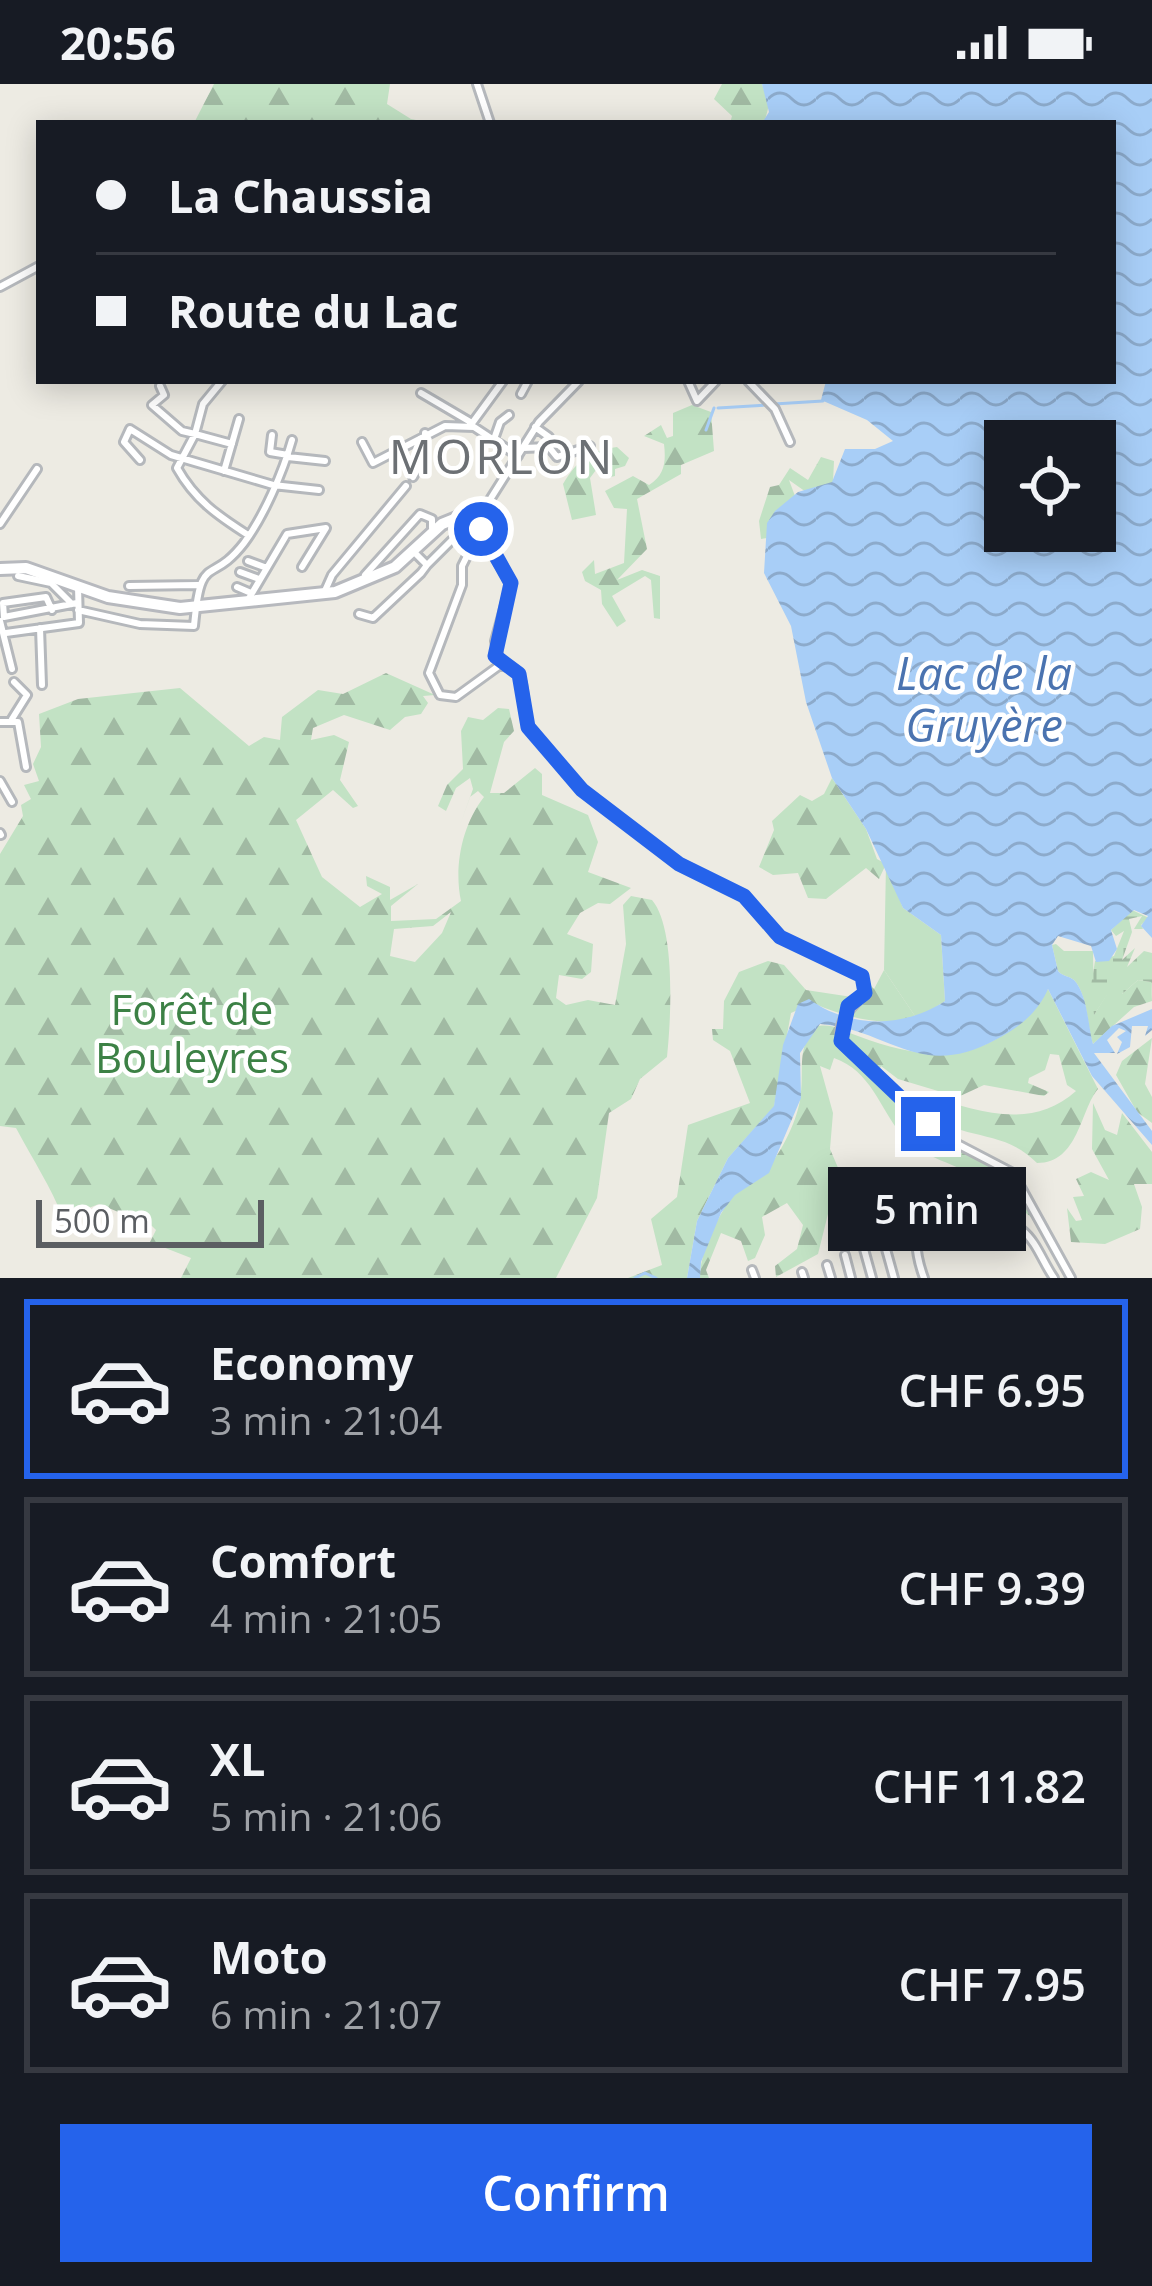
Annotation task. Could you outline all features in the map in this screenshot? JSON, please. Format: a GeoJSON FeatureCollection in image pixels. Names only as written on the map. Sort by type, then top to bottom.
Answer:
{"type":"FeatureCollection","features":[{"type":"Feature","properties":{"kind":"street"},"geometry":{"type":"LineString","coordinates":[[477,84],[489,120]]}},
{"type":"Feature","properties":{"kind":"street"},"geometry":{"type":"LineString","coordinates":[[0,287],[36,268]]}},
{"type":"Feature","properties":{"kind":"street"},"geometry":{"type":"LineString","coordinates":[[220,384],[203,404],[185,459],[177,468],[204,507],[248,535]]}},
{"type":"Feature","properties":{"kind":"street"},"geometry":{"type":"LineString","coordinates":[[473,425],[501,384]]}},
{"type":"Feature","properties":{"kind":"street"},"geometry":{"type":"LineString","coordinates":[[521,394],[526,384]]}},
{"type":"Feature","properties":{"kind":"street"},"geometry":{"type":"LineString","coordinates":[[500,665],[456,697],[440,695],[429,680],[462,585],[462,566],[488,509],[536,427],[576,384]]}},
{"type":"Feature","properties":{"kind":"street"},"geometry":{"type":"LineString","coordinates":[[689,384],[697,400],[713,384]]}},
{"type":"Feature","properties":{"kind":"street"},"geometry":{"type":"LineString","coordinates":[[751,384],[775,409],[790,442]]}},
{"type":"Feature","properties":{"kind":"street"},"geometry":{"type":"LineString","coordinates":[[160,386],[164,395],[152,405],[182,431],[232,444]]}},
{"type":"Feature","properties":{"kind":"street"},"geometry":{"type":"LineString","coordinates":[[421,393],[493,442],[521,452],[549,447]]}},
{"type":"Feature","properties":{"kind":"street"},"geometry":{"type":"LineString","coordinates":[[493,442],[500,422],[509,415]]}},
{"type":"Feature","properties":{"kind":"street"},"geometry":{"type":"LineString","coordinates":[[224,471],[239,419]]}},
{"type":"Feature","properties":{"kind":"street"},"geometry":{"type":"LineString","coordinates":[[362,442],[373,463],[436,427],[473,425]]}},
{"type":"Feature","properties":{"kind":"street"},"geometry":{"type":"LineString","coordinates":[[536,427],[549,437],[549,447],[557,457],[590,446]]}},
{"type":"Feature","properties":{"kind":"street"},"geometry":{"type":"LineString","coordinates":[[140,460],[124,442],[130,429],[185,459],[273,485],[319,490]]}},
{"type":"Feature","properties":{"kind":"street"},"geometry":{"type":"LineString","coordinates":[[413,477],[425,455],[425,433]]}},
{"type":"Feature","properties":{"kind":"street"},"geometry":{"type":"LineString","coordinates":[[272,435],[270,452],[325,461]]}},
{"type":"Feature","properties":{"kind":"street"},"geometry":{"type":"LineString","coordinates":[[52,610],[46,597],[3,603],[4,617],[52,610],[76,606],[140,625],[191,626],[198,585],[248,535],[292,440]]}},
{"type":"Feature","properties":{"kind":"street"},"geometry":{"type":"LineString","coordinates":[[0,524],[38,469]]}},
{"type":"Feature","properties":{"kind":"street"},"geometry":{"type":"LineString","coordinates":[[324,593],[332,575],[406,486]]}},
{"type":"Feature","properties":{"kind":"street"},"geometry":{"type":"LineString","coordinates":[[0,569],[26,568],[78,587],[170,606],[324,593],[363,584],[413,551],[447,521],[488,509]]}},
{"type":"Feature","properties":{"kind":"street"},"geometry":{"type":"LineString","coordinates":[[488,509],[483,539],[511,583],[495,641],[500,665]]}},
{"type":"Feature","properties":{"kind":"street"},"geometry":{"type":"LineString","coordinates":[[363,584],[419,514],[433,519],[430,535]]}},
{"type":"Feature","properties":{"kind":"street"},"geometry":{"type":"LineString","coordinates":[[250,597],[287,534],[335,523]]}},
{"type":"Feature","properties":{"kind":"street"},"geometry":{"type":"LineString","coordinates":[[302,567],[326,528]]}},
{"type":"Feature","properties":{"kind":"street"},"geometry":{"type":"LineString","coordinates":[[359,614],[373,618],[452,540]]}},
{"type":"Feature","properties":{"kind":"street"},"geometry":{"type":"LineString","coordinates":[[413,551],[427,566]]}},
{"type":"Feature","properties":{"kind":"street"},"geometry":{"type":"LineString","coordinates":[[248,561],[267,568]]}},
{"type":"Feature","properties":{"kind":"street"},"geometry":{"type":"LineString","coordinates":[[240,572],[260,580]]}},
{"type":"Feature","properties":{"kind":"street"},"geometry":{"type":"LineString","coordinates":[[18,576],[51,583],[76,606]]}},
{"type":"Feature","properties":{"kind":"street"},"geometry":{"type":"LineString","coordinates":[[129,586],[198,585]]}},
{"type":"Feature","properties":{"kind":"street"},"geometry":{"type":"LineString","coordinates":[[6,633],[79,623],[78,587]]}},
{"type":"Feature","properties":{"kind":"street"},"geometry":{"type":"LineString","coordinates":[[237,587],[250,597]]}},
{"type":"Feature","properties":{"kind":"street"},"geometry":{"type":"LineString","coordinates":[[0,621],[12,669]]}},
{"type":"Feature","properties":{"kind":"street"},"geometry":{"type":"LineString","coordinates":[[40,628],[42,686]]}},
{"type":"Feature","properties":{"kind":"street"},"geometry":{"type":"LineString","coordinates":[[500,665],[519,674],[525,717],[535,739],[582,790],[679,864],[744,896],[780,937],[862,976],[865,993],[847,1009],[840,1033],[844,1047],[944,1137],[1013,1173],[1071,1278]]}},
{"type":"Feature","properties":{"kind":"street"},"geometry":{"type":"LineString","coordinates":[[12,719],[28,695],[14,682]]}},
{"type":"Feature","properties":{"kind":"street"},"geometry":{"type":"LineString","coordinates":[[0,722],[18,722],[26,767]]}},
{"type":"Feature","properties":{"kind":"street"},"geometry":{"type":"LineString","coordinates":[[0,781],[12,802]]}},
{"type":"Feature","properties":{"kind":"street"},"geometry":{"type":"LineString","coordinates":[[844,1177],[872,1278]]}},
{"type":"Feature","properties":{"kind":"street"},"geometry":{"type":"LineString","coordinates":[[923,1278],[915,1250],[916,1225],[927,1211],[947,1203],[1021,1229],[1054,1278]]}},
{"type":"Feature","properties":{"kind":"street"},"geometry":{"type":"LineString","coordinates":[[854,1213],[866,1208],[884,1242],[894,1278]]}},
{"type":"Feature","properties":{"kind":"street"},"geometry":{"type":"LineString","coordinates":[[845,1255],[851,1278]]}},
{"type":"Feature","properties":{"kind":"street"},"geometry":{"type":"LineString","coordinates":[[827,1265],[831,1278]]}},
{"type":"Feature","properties":{"kind":"green space"},"geometry":{"type":"Polygon","coordinates":[[[214,84],[390,84],[387,104],[416,120],[196,120],[214,84]]]}},
{"type":"Feature","properties":{"kind":"green space"},"geometry":{"type":"Polygon","coordinates":[[[722,84],[762,84],[769,105],[765,120],[731,120],[714,99],[722,84]]]}},
{"type":"Feature","properties":{"kind":"green space"},"geometry":{"type":"Polygon","coordinates":[[[692,405],[711,412],[714,451],[681,465],[681,474],[637,499],[647,549],[617,580],[642,570],[660,576],[660,619],[654,618],[651,580],[645,576],[612,596],[626,621],[617,627],[602,604],[601,590],[585,581],[582,572],[594,560],[595,574],[624,563],[627,509],[614,508],[605,491],[633,476],[649,485],[654,481],[663,467],[664,444],[644,436],[661,425],[667,438],[673,436],[673,413],[692,405]]]}},
{"type":"Feature","properties":{"kind":"green space"},"geometry":{"type":"Polygon","coordinates":[[[617,447],[629,458],[625,466],[615,469],[615,476],[607,478],[603,470],[596,470],[590,478],[596,515],[572,520],[563,484],[586,458],[617,447]]]}},
{"type":"Feature","properties":{"kind":"green space"},"geometry":{"type":"Polygon","coordinates":[[[821,457],[834,461],[833,482],[806,492],[789,480],[795,496],[775,512],[767,538],[761,539],[759,521],[770,487],[779,485],[790,468],[808,480],[821,457]]]}},
{"type":"Feature","properties":{"kind":"green space","name":"Forêt de Bouleyres"},"geometry":{"type":"Polygon","coordinates":[[[386,673],[435,695],[423,696],[428,703],[421,714],[405,717],[390,730],[344,715],[313,728],[311,740],[334,735],[349,742],[340,780],[358,806],[353,808],[333,790],[296,820],[322,877],[360,907],[382,894],[367,886],[366,876],[390,887],[390,900],[418,884],[391,906],[391,921],[436,919],[461,901],[461,848],[484,797],[478,791],[470,797],[470,778],[456,788],[446,811],[438,806],[447,785],[463,769],[461,731],[468,717],[483,720],[498,708],[509,709],[514,731],[504,742],[490,793],[504,793],[535,768],[542,774],[542,795],[588,815],[598,842],[588,872],[631,888],[610,904],[598,903],[580,913],[567,934],[593,944],[591,972],[582,979],[559,975],[556,998],[566,1005],[588,1000],[615,1005],[626,944],[623,905],[631,896],[652,900],[660,913],[670,975],[667,1057],[640,1079],[631,1099],[609,1113],[597,1198],[556,1278],[181,1278],[191,1258],[150,1242],[156,1230],[152,1226],[99,1204],[63,1218],[16,1128],[0,1126],[0,854],[23,816],[21,805],[31,799],[24,785],[39,781],[33,764],[41,747],[39,714],[78,699],[180,688],[249,746],[264,737],[280,740],[282,717],[318,690],[343,694],[386,673]],[[451,912],[433,926],[394,929],[390,956],[415,962],[442,933],[451,912]]]}},
{"type":"Feature","properties":{"kind":"green space"},"geometry":{"type":"Polygon","coordinates":[[[832,778],[866,829],[877,859],[886,864],[879,879],[866,868],[826,899],[808,898],[798,873],[773,875],[759,867],[774,830],[772,821],[800,795],[812,801],[824,794],[832,778]]]}},
{"type":"Feature","properties":{"kind":"green space"},"geometry":{"type":"Polygon","coordinates":[[[886,864],[903,908],[941,935],[945,1001],[917,1019],[884,970],[886,864]]]}},
{"type":"Feature","properties":{"kind":"green space"},"geometry":{"type":"Polygon","coordinates":[[[1132,910],[1149,918],[1141,925],[1143,929],[1134,929],[1142,916],[1129,919],[1132,932],[1122,960],[1135,948],[1127,967],[1144,951],[1152,953],[1152,997],[1151,982],[1138,980],[1122,994],[1107,995],[1094,1015],[1090,992],[1095,961],[1114,956],[1124,931],[1116,936],[1111,930],[1132,910]]]}},
{"type":"Feature","properties":{"kind":"green space"},"geometry":{"type":"Polygon","coordinates":[[[1052,945],[1064,951],[1093,951],[1094,1015],[1107,994],[1122,994],[1138,980],[1151,982],[1152,1001],[1134,1007],[1093,1044],[1079,986],[1058,971],[1052,945]]]}},
{"type":"Feature","properties":{"kind":"green space"},"geometry":{"type":"Polygon","coordinates":[[[768,961],[784,965],[806,990],[852,997],[866,988],[860,972],[874,989],[884,970],[917,1019],[864,1019],[813,1003],[791,1013],[774,1107],[728,1158],[697,1221],[687,1278],[628,1278],[662,1265],[651,1219],[677,1197],[688,1125],[750,1103],[730,1051],[713,1040],[712,1029],[723,1029],[724,1001],[739,972],[768,961]]]}},
{"type":"Feature","properties":{"kind":"green space"},"geometry":{"type":"Polygon","coordinates":[[[1048,989],[1098,1089],[1070,1145],[1051,1161],[1037,1163],[1007,1143],[946,1124],[913,1099],[926,1094],[1005,1114],[1042,1111],[1076,1091],[1067,1085],[1059,1055],[1050,1054],[1045,1070],[1029,1078],[1028,1083],[1049,1092],[1044,1096],[984,1085],[958,1097],[898,1079],[881,1066],[876,1078],[932,1133],[1011,1179],[1034,1220],[994,1185],[996,1212],[971,1198],[981,1181],[910,1143],[866,1081],[834,1058],[830,1070],[820,1066],[833,1113],[830,1149],[839,1170],[818,1254],[776,1277],[775,1266],[797,1249],[803,1225],[787,1203],[762,1217],[765,1235],[755,1258],[748,1261],[741,1241],[721,1233],[706,1270],[709,1278],[700,1278],[716,1224],[768,1139],[763,1173],[793,1124],[803,1054],[813,1027],[831,1026],[914,1052],[964,1051],[1008,1031],[1048,989]]]}},
{"type":"Feature","properties":{"kind":"green space"},"geometry":{"type":"Polygon","coordinates":[[[1152,1038],[1145,1084],[1152,1097],[1152,1123],[1137,1112],[1116,1075],[1122,1061],[1152,1038]]]}},
{"type":"Feature","properties":{"kind":"green space"},"geometry":{"type":"Polygon","coordinates":[[[1093,1103],[1105,1130],[1117,1135],[1122,1113],[1152,1152],[1152,1184],[1134,1184],[1142,1207],[1140,1229],[1105,1244],[1071,1242],[1067,1208],[1076,1221],[1082,1220],[1073,1197],[1084,1196],[1076,1179],[1091,1172],[1109,1180],[1092,1149],[1093,1103]]]}},
{"type":"Feature","properties":{"kind":"water","name":"Lac de la Gruyère"},"geometry":{"type":"Polygon","coordinates":[[[762,84],[1152,84],[1152,938],[1141,926],[1148,916],[1134,910],[1111,930],[1117,949],[1109,961],[1096,962],[1091,946],[1058,936],[1052,945],[1058,971],[1074,980],[1082,994],[1093,1044],[1112,1026],[1152,1009],[1152,1030],[1145,1036],[1148,1026],[1132,1026],[1130,1047],[1117,1054],[1122,1042],[1117,1037],[1126,1031],[1119,1028],[1107,1040],[1115,1053],[1094,1053],[1152,1131],[1152,1145],[1092,1076],[1048,989],[1034,1012],[1013,1029],[970,1051],[946,1056],[906,1050],[820,1024],[800,1053],[801,1098],[769,1173],[735,1195],[721,1213],[701,1262],[700,1278],[687,1278],[697,1221],[728,1158],[774,1106],[783,1045],[798,1004],[809,999],[842,1016],[877,1021],[912,1016],[945,1001],[941,935],[903,908],[866,829],[832,778],[806,702],[791,626],[764,573],[767,523],[798,492],[832,482],[845,449],[875,449],[893,441],[867,420],[821,400],[825,384],[1116,384],[1116,120],[764,120],[769,112],[762,84]]]}},
{"type":"Feature","properties":{"kind":"waterway"},"geometry":{"type":"LineString","coordinates":[[774,404],[823,401]]}},
{"type":"Feature","properties":{"kind":"waterway"},"geometry":{"type":"LineString","coordinates":[[718,408],[768,405]]}},
{"type":"Feature","properties":{"kind":"waterway"},"geometry":{"type":"LineString","coordinates":[[706,430],[714,408]]}},
{"type":"Feature","properties":{"kind":"waterway"},"geometry":{"type":"LineString","coordinates":[[635,1278],[645,1273],[656,1278]]}},
{"type":"Feature","properties":{"kind":"district","name":"MORLON"},"geometry":{"type":"Point","coordinates":[502,457]}},
{"type":"Feature","properties":{"kind":"route"},"geometry":{"type":"LineString","coordinates":[[481,529],[511,583],[499,618],[495,656],[500,665],[519,674],[525,717],[535,739],[582,790],[679,864],[744,896],[776,934],[862,976],[865,993],[848,1006],[841,1041],[928,1124]]}}]}
